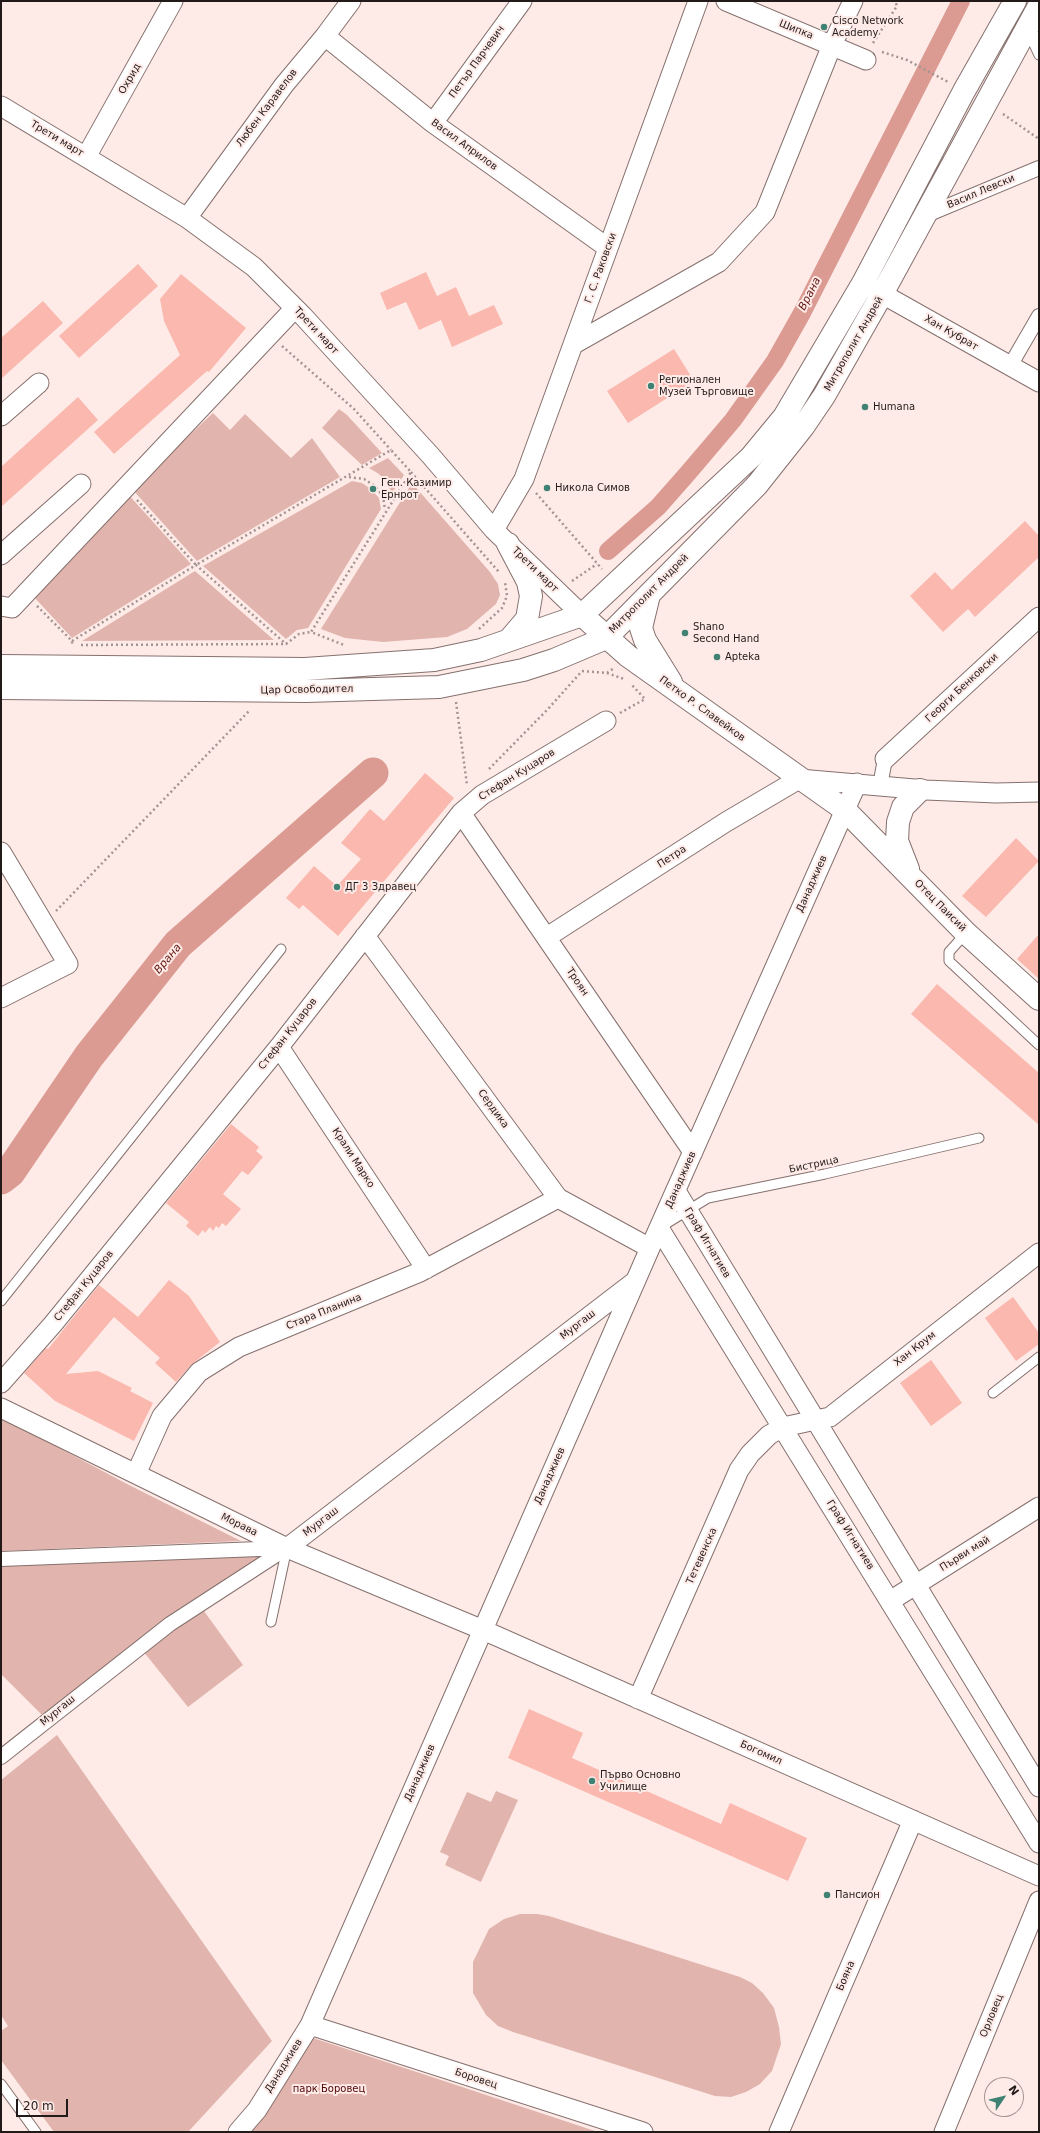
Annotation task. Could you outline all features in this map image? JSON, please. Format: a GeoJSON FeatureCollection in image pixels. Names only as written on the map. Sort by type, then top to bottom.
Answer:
{"type":"FeatureCollection","features":[{"type":"Feature","properties":{"kind":"main road"},"geometry":{"type":"LineString","coordinates":[[1,666],[306,669],[434,660],[481,650],[582,615],[751,457],[769,437],[799,394],[863,283],[964,91],[1015,1]]}},
{"type":"Feature","properties":{"kind":"main road","name":"Митрополит Андрей"},"geometry":{"type":"LineString","coordinates":[[606,638],[756,485],[779,458],[824,396],[882,294],[986,102],[1032,36],[1039,6]]}},
{"type":"Feature","properties":{"kind":"main road"},"geometry":{"type":"LineString","coordinates":[[501,537],[528,582],[531,596],[527,619],[508,641]]}},
{"type":"Feature","properties":{"kind":"main road"},"geometry":{"type":"LineString","coordinates":[[650,594],[641,628],[645,640],[677,691]]}},
{"type":"Feature","properties":{"kind":"main road","name":"Петко Р. Славейков"},"geometry":{"type":"LineString","coordinates":[[582,615],[606,638],[677,691],[799,779],[845,810]]}},
{"type":"Feature","properties":{"kind":"main road","name":"Цар Освободител"},"geometry":{"type":"LineString","coordinates":[[1,688],[306,691],[439,687],[523,670],[554,660],[606,638]]}},
{"type":"Feature","properties":{"kind":"main road"},"geometry":{"type":"LineString","coordinates":[[910,876],[897,841],[898,822],[903,808],[920,790]]}},
{"type":"Feature","properties":{"kind":"main road","name":"Отец Паисий"},"geometry":{"type":"LineString","coordinates":[[845,810],[966,933],[1039,999]]}},
{"type":"Feature","properties":{"kind":"street","name":"Любен Каравелов"},"geometry":{"type":"LineString","coordinates":[[187,218],[284,85],[325,36],[351,1]]}},
{"type":"Feature","properties":{"kind":"street","name":"Петър Парчевич"},"geometry":{"type":"LineString","coordinates":[[433,123],[522,1]]}},
{"type":"Feature","properties":{"kind":"street","name":"Г. С. Раковски"},"geometry":{"type":"LineString","coordinates":[[501,537],[574,344],[698,1]]}},
{"type":"Feature","properties":{"kind":"street","name":"Шипка"},"geometry":{"type":"LineString","coordinates":[[726,1],[866,60]]}},
{"type":"Feature","properties":{"kind":"street"},"geometry":{"type":"LineString","coordinates":[[574,344],[719,262],[765,212],[832,45],[853,1]]}},
{"type":"Feature","properties":{"kind":"street","name":"Охрид"},"geometry":{"type":"LineString","coordinates":[[86,157],[166,4]]}},
{"type":"Feature","properties":{"kind":"street","name":"Васил Априлов"},"geometry":{"type":"LineString","coordinates":[[325,36],[433,123],[608,248]]}},
{"type":"Feature","properties":{"kind":"street","name":"Трети март"},"geometry":{"type":"LineString","coordinates":[[1,106],[187,218],[254,267],[295,308],[431,456],[501,537],[582,615]]}},
{"type":"Feature","properties":{"kind":"street","name":"Васил Левски"},"geometry":{"type":"LineString","coordinates":[[924,216],[1039,168]]}},
{"type":"Feature","properties":{"kind":"street","name":"Хан Кубрат"},"geometry":{"type":"LineString","coordinates":[[863,283],[1039,382]]}},
{"type":"Feature","properties":{"kind":"street"},"geometry":{"type":"LineString","coordinates":[[1,606],[12,608],[295,308]]}},
{"type":"Feature","properties":{"kind":"street"},"geometry":{"type":"LineString","coordinates":[[1010,366],[1039,316]]}},
{"type":"Feature","properties":{"kind":"street"},"geometry":{"type":"LineString","coordinates":[[1,416],[39,383]]}},
{"type":"Feature","properties":{"kind":"street"},"geometry":{"type":"LineString","coordinates":[[1,555],[81,484]]}},
{"type":"Feature","properties":{"kind":"street","name":"Георги Бенковски"},"geometry":{"type":"LineString","coordinates":[[885,759],[1039,617]]}},
{"type":"Feature","properties":{"kind":"street","name":"Стефан Куцаров"},"geometry":{"type":"LineString","coordinates":[[1,1383],[53,1324],[279,1047],[461,813],[482,795],[606,721]]}},
{"type":"Feature","properties":{"kind":"street"},"geometry":{"type":"LineString","coordinates":[[880,786],[885,759]]}},
{"type":"Feature","properties":{"kind":"street"},"geometry":{"type":"LineString","coordinates":[[799,779],[920,790],[996,793],[1039,792]]}},
{"type":"Feature","properties":{"kind":"street","name":"Петра"},"geometry":{"type":"LineString","coordinates":[[547,937],[726,822],[799,779]]}},
{"type":"Feature","properties":{"kind":"street"},"geometry":{"type":"LineString","coordinates":[[845,810],[856,783]]}},
{"type":"Feature","properties":{"kind":"street","name":"Данаджиев"},"geometry":{"type":"LineString","coordinates":[[238,2132],[257,2110],[310,2025],[650,1248],[845,810]]}},
{"type":"Feature","properties":{"kind":"street","name":"Троян"},"geometry":{"type":"LineString","coordinates":[[461,813],[693,1152]]}},
{"type":"Feature","properties":{"kind":"street"},"geometry":{"type":"LineString","coordinates":[[1,852],[68,964],[1,998]]}},
{"type":"Feature","properties":{"kind":"street","name":"Сердика"},"geometry":{"type":"LineString","coordinates":[[365,936],[558,1198],[650,1248]]}},
{"type":"Feature","properties":{"kind":"street","name":"Крали Марко"},"geometry":{"type":"LineString","coordinates":[[279,1047],[426,1269]]}},
{"type":"Feature","properties":{"kind":"street","name":"Граф Игнатиев"},"geometry":{"type":"LineString","coordinates":[[676,1191],[1039,1787]]}},
{"type":"Feature","properties":{"kind":"street","name":"Стара Планина"},"geometry":{"type":"LineString","coordinates":[[136,1474],[162,1416],[199,1372],[239,1347],[426,1269],[558,1198]]}},
{"type":"Feature","properties":{"kind":"street","name":"Граф Игнатиев"},"geometry":{"type":"LineString","coordinates":[[659,1228],[1039,1843]]}},
{"type":"Feature","properties":{"kind":"street","name":"Хан Крум"},"geometry":{"type":"LineString","coordinates":[[783,1427],[830,1417],[1039,1253]]}},
{"type":"Feature","properties":{"kind":"street","name":"Мургаш"},"geometry":{"type":"LineString","coordinates":[[1,1757],[170,1624],[287,1548],[636,1281]]}},
{"type":"Feature","properties":{"kind":"street","name":"Морава"},"geometry":{"type":"LineString","coordinates":[[1,1408],[287,1548],[483,1630]]}},
{"type":"Feature","properties":{"kind":"street","name":"Тетевенска"},"geometry":{"type":"LineString","coordinates":[[638,1699],[739,1470],[750,1454],[769,1435],[783,1427]]}},
{"type":"Feature","properties":{"kind":"street","name":"Първи май"},"geometry":{"type":"LineString","coordinates":[[890,1601],[1039,1507]]}},
{"type":"Feature","properties":{"kind":"street"},"geometry":{"type":"LineString","coordinates":[[1,1559],[287,1548]]}},
{"type":"Feature","properties":{"kind":"street","name":"Богомил"},"geometry":{"type":"LineString","coordinates":[[483,1630],[1039,1876]]}},
{"type":"Feature","properties":{"kind":"street","name":"Бояна"},"geometry":{"type":"LineString","coordinates":[[779,2132],[913,1820]]}},
{"type":"Feature","properties":{"kind":"street","name":"Орловец"},"geometry":{"type":"LineString","coordinates":[[944,2132],[1039,1901]]}},
{"type":"Feature","properties":{"kind":"street","name":"Боровец"},"geometry":{"type":"LineString","coordinates":[[310,2025],[643,2132]]}},
{"type":"Feature","properties":{"kind":"lane"},"geometry":{"type":"LineString","coordinates":[[1032,36],[1039,55]]}},
{"type":"Feature","properties":{"kind":"lane"},"geometry":{"type":"LineString","coordinates":[[966,933],[949,952],[949,961],[1039,1044]]}},
{"type":"Feature","properties":{"kind":"lane"},"geometry":{"type":"LineString","coordinates":[[1,1301],[281,949]]}},
{"type":"Feature","properties":{"kind":"lane","name":"Бистрица"},"geometry":{"type":"LineString","coordinates":[[659,1228],[708,1198],[825,1174],[979,1138]]}},
{"type":"Feature","properties":{"kind":"lane"},"geometry":{"type":"LineString","coordinates":[[993,1393],[1039,1357]]}},
{"type":"Feature","properties":{"kind":"lane"},"geometry":{"type":"LineString","coordinates":[[271,1622],[287,1548]]}},
{"type":"Feature","properties":{"kind":"lane"},"geometry":{"type":"LineString","coordinates":[[1,2084],[36,2132]]}},
{"type":"Feature","properties":{"kind":"path"},"geometry":{"type":"LineString","coordinates":[[866,60],[875,40],[897,6],[895,1]]}},
{"type":"Feature","properties":{"kind":"path"},"geometry":{"type":"LineString","coordinates":[[906,60],[942,78]]}},
{"type":"Feature","properties":{"kind":"path"},"geometry":{"type":"LineString","coordinates":[[986,102],[1039,139]]}},
{"type":"Feature","properties":{"kind":"path"},"geometry":{"type":"LineString","coordinates":[[281,345],[354,409],[496,567],[505,582],[507,596],[502,608],[477,631]]}},
{"type":"Feature","properties":{"kind":"path"},"geometry":{"type":"LineString","coordinates":[[351,646],[343,645],[311,632],[299,634],[286,644],[71,646],[72,642],[196,565],[392,450]]}},
{"type":"Feature","properties":{"kind":"path"},"geometry":{"type":"LineString","coordinates":[[311,632],[385,510],[411,472]]}},
{"type":"Feature","properties":{"kind":"path"},"geometry":{"type":"LineString","coordinates":[[342,480],[351,476],[364,478],[375,486],[383,496],[385,510]]}},
{"type":"Feature","properties":{"kind":"path"},"geometry":{"type":"LineString","coordinates":[[134,496],[196,565],[286,644]]}},
{"type":"Feature","properties":{"kind":"path"},"geometry":{"type":"LineString","coordinates":[[484,774],[548,709],[582,671]]}},
{"type":"Feature","properties":{"kind":"path"},"geometry":{"type":"LineString","coordinates":[[606,721],[645,699],[628,680],[607,673]]}},
{"type":"Feature","properties":{"kind":"path"},"geometry":{"type":"LineString","coordinates":[[454,684],[468,790],[473,784]]}},
{"type":"Feature","properties":{"kind":"path"},"geometry":{"type":"LineString","coordinates":[[44,923],[250,710]]}},
{"type":"Feature","properties":{"kind":"green space"},"geometry":{"type":"Polygon","coordinates":[[[339,409],[347,415],[382,453],[362,465],[322,428],[339,409]]]}},
{"type":"Feature","properties":{"kind":"green space"},"geometry":{"type":"Polygon","coordinates":[[[213,413],[230,430],[245,414],[291,458],[312,438],[340,477],[197,561],[132,489],[213,413]]]}},
{"type":"Feature","properties":{"kind":"green space"},"geometry":{"type":"Polygon","coordinates":[[[388,458],[404,475],[392,493],[387,483],[379,474],[369,468],[388,458]]]}},
{"type":"Feature","properties":{"kind":"green space"},"geometry":{"type":"Polygon","coordinates":[[[352,481],[362,483],[371,489],[379,498],[381,509],[308,628],[297,630],[286,639],[203,566],[352,481]]]}},
{"type":"Feature","properties":{"kind":"green space"},"geometry":{"type":"Polygon","coordinates":[[[412,483],[490,572],[498,584],[500,595],[496,604],[467,629],[447,637],[383,642],[345,638],[321,629],[412,483]]]}},
{"type":"Feature","properties":{"kind":"green space"},"geometry":{"type":"Polygon","coordinates":[[[127,493],[191,564],[72,638],[33,596],[127,493]]]}},
{"type":"Feature","properties":{"kind":"green space"},"geometry":{"type":"Polygon","coordinates":[[[195,571],[274,640],[82,641],[195,571]]]}},
{"type":"Feature","properties":{"kind":"green space"},"geometry":{"type":"Polygon","coordinates":[[[1,1417],[127,1484],[241,1541],[1,1551],[1,1417]]]}},
{"type":"Feature","properties":{"kind":"green space"},"geometry":{"type":"Polygon","coordinates":[[[261,1554],[267,1557],[43,1716],[1,1674],[1,1564],[261,1554]]]}},
{"type":"Feature","properties":{"kind":"green space"},"geometry":{"type":"Polygon","coordinates":[[[204,1611],[243,1665],[188,1707],[143,1651],[175,1628],[204,1611]]]}},
{"type":"Feature","properties":{"kind":"green space"},"geometry":{"type":"Polygon","coordinates":[[[57,1735],[272,2041],[188,2132],[54,2132],[1,2060],[1,2031],[8,2026],[1,2015],[1,1780],[57,1735]]]}},
{"type":"Feature","properties":{"kind":"green space"},"geometry":{"type":"Polygon","coordinates":[[[496,1791],[518,1800],[481,1882],[445,1865],[449,1856],[440,1852],[467,1792],[491,1802],[496,1791]]]}},
{"type":"Feature","properties":{"kind":"green space"},"geometry":{"type":"Polygon","coordinates":[[[520,1914],[549,1916],[740,1977],[752,1983],[763,1993],[774,2008],[779,2027],[781,2044],[772,2071],[760,2084],[746,2092],[731,2097],[715,2096],[498,2026],[486,2015],[473,1993],[473,1962],[489,1929],[504,1919],[520,1914]]]}},
{"type":"Feature","properties":{"kind":"green space","name":"парк Боровец"},"geometry":{"type":"Polygon","coordinates":[[[307,2036],[432,2077],[598,2132],[248,2132],[307,2036]]]}},
{"type":"Feature","properties":{"kind":"building"},"geometry":{"type":"Polygon","coordinates":[[[138,264],[158,286],[79,358],[59,336],[138,264]]]}},
{"type":"Feature","properties":{"kind":"building"},"geometry":{"type":"Polygon","coordinates":[[[426,272],[437,296],[456,287],[469,316],[494,305],[503,324],[452,347],[441,320],[419,330],[406,302],[387,310],[380,293],[426,272]]]}},
{"type":"Feature","properties":{"kind":"building"},"geometry":{"type":"Polygon","coordinates":[[[181,274],[246,328],[209,372],[207,371],[114,454],[94,432],[180,355],[164,321],[160,299],[181,274]]]}},
{"type":"Feature","properties":{"kind":"building"},"geometry":{"type":"Polygon","coordinates":[[[43,301],[63,323],[1,379],[1,338],[43,301]]]}},
{"type":"Feature","properties":{"kind":"building","name":"Регионален Музей Търговище"},"geometry":{"type":"Polygon","coordinates":[[[674,349],[694,381],[628,423],[607,391],[674,349]]]}},
{"type":"Feature","properties":{"kind":"building"},"geometry":{"type":"Polygon","coordinates":[[[78,397],[98,420],[1,507],[1,467],[78,397]]]}},
{"type":"Feature","properties":{"kind":"building"},"geometry":{"type":"Polygon","coordinates":[[[1025,521],[1039,536],[1039,557],[975,617],[968,609],[943,632],[910,596],[935,572],[952,590],[1025,521]]]}},
{"type":"Feature","properties":{"kind":"building"},"geometry":{"type":"Polygon","coordinates":[[[425,773],[454,798],[338,936],[303,905],[299,909],[286,898],[314,866],[337,886],[361,859],[341,843],[370,809],[384,821],[425,773]]]}},
{"type":"Feature","properties":{"kind":"building"},"geometry":{"type":"Polygon","coordinates":[[[1016,838],[1039,861],[986,917],[962,896],[1016,838]]]}},
{"type":"Feature","properties":{"kind":"building"},"geometry":{"type":"Polygon","coordinates":[[[1039,934],[1039,979],[1017,959],[1039,934]]]}},
{"type":"Feature","properties":{"kind":"building"},"geometry":{"type":"Polygon","coordinates":[[[937,984],[1039,1073],[1039,1125],[911,1014],[937,984]]]}},
{"type":"Feature","properties":{"kind":"building"},"geometry":{"type":"Polygon","coordinates":[[[231,1124],[259,1147],[256,1151],[263,1157],[248,1175],[242,1171],[223,1194],[241,1209],[226,1226],[222,1223],[219,1228],[216,1226],[213,1231],[210,1227],[205,1233],[203,1230],[198,1236],[186,1226],[189,1222],[166,1203],[231,1124]]]}},
{"type":"Feature","properties":{"kind":"building"},"geometry":{"type":"Polygon","coordinates":[[[169,1280],[189,1296],[220,1342],[191,1365],[176,1382],[155,1363],[160,1358],[114,1317],[66,1374],[98,1371],[132,1388],[130,1391],[153,1403],[134,1441],[55,1401],[24,1373],[46,1348],[48,1349],[99,1285],[138,1317],[169,1280]]]}},
{"type":"Feature","properties":{"kind":"building"},"geometry":{"type":"Polygon","coordinates":[[[1013,1297],[1039,1333],[1039,1344],[1016,1361],[985,1318],[1013,1297]]]}},
{"type":"Feature","properties":{"kind":"building"},"geometry":{"type":"Polygon","coordinates":[[[931,1360],[962,1403],[931,1426],[900,1383],[931,1360]]]}},
{"type":"Feature","properties":{"kind":"building","name":"Първо Основно Училище"},"geometry":{"type":"Polygon","coordinates":[[[529,1709],[583,1733],[572,1758],[721,1824],[730,1803],[807,1838],[788,1881],[508,1758],[529,1709]]]}},
{"type":"Feature","properties":{"kind":"waterway","name":"Врана"},"geometry":{"type":"LineString","coordinates":[[608,551],[658,507],[688,473],[733,420],[775,361],[802,313],[961,1]]}},
{"type":"Feature","properties":{"kind":"waterway","name":"Врана"},"geometry":{"type":"LineString","coordinates":[[1,1179],[10,1172],[89,1056],[178,944],[373,773]]}},
{"type":"Feature","properties":{"kind":"place","name":"Cisco Network Academy"},"geometry":{"type":"Point","coordinates":[824,27]}},
{"type":"Feature","properties":{"kind":"place","name":"Регионален Музей Търговище"},"geometry":{"type":"Point","coordinates":[651,386]}},
{"type":"Feature","properties":{"kind":"place","name":"Humana"},"geometry":{"type":"Point","coordinates":[865,407]}},
{"type":"Feature","properties":{"kind":"place","name":"Никола Симов"},"geometry":{"type":"Point","coordinates":[547,488]}},
{"type":"Feature","properties":{"kind":"place","name":"Ген. Казимир Ернрот"},"geometry":{"type":"Point","coordinates":[373,489]}},
{"type":"Feature","properties":{"kind":"place","name":"Shano Second Hand"},"geometry":{"type":"Point","coordinates":[685,633]}},
{"type":"Feature","properties":{"kind":"place","name":"Apteka"},"geometry":{"type":"Point","coordinates":[717,657]}},
{"type":"Feature","properties":{"kind":"place","name":"ДГ 3 Здравец"},"geometry":{"type":"Point","coordinates":[337,887]}},
{"type":"Feature","properties":{"kind":"place","name":"Първо Основно Училище"},"geometry":{"type":"Point","coordinates":[592,1781]}},
{"type":"Feature","properties":{"kind":"place","name":"Пансион"},"geometry":{"type":"Point","coordinates":[827,1895]}}]}
